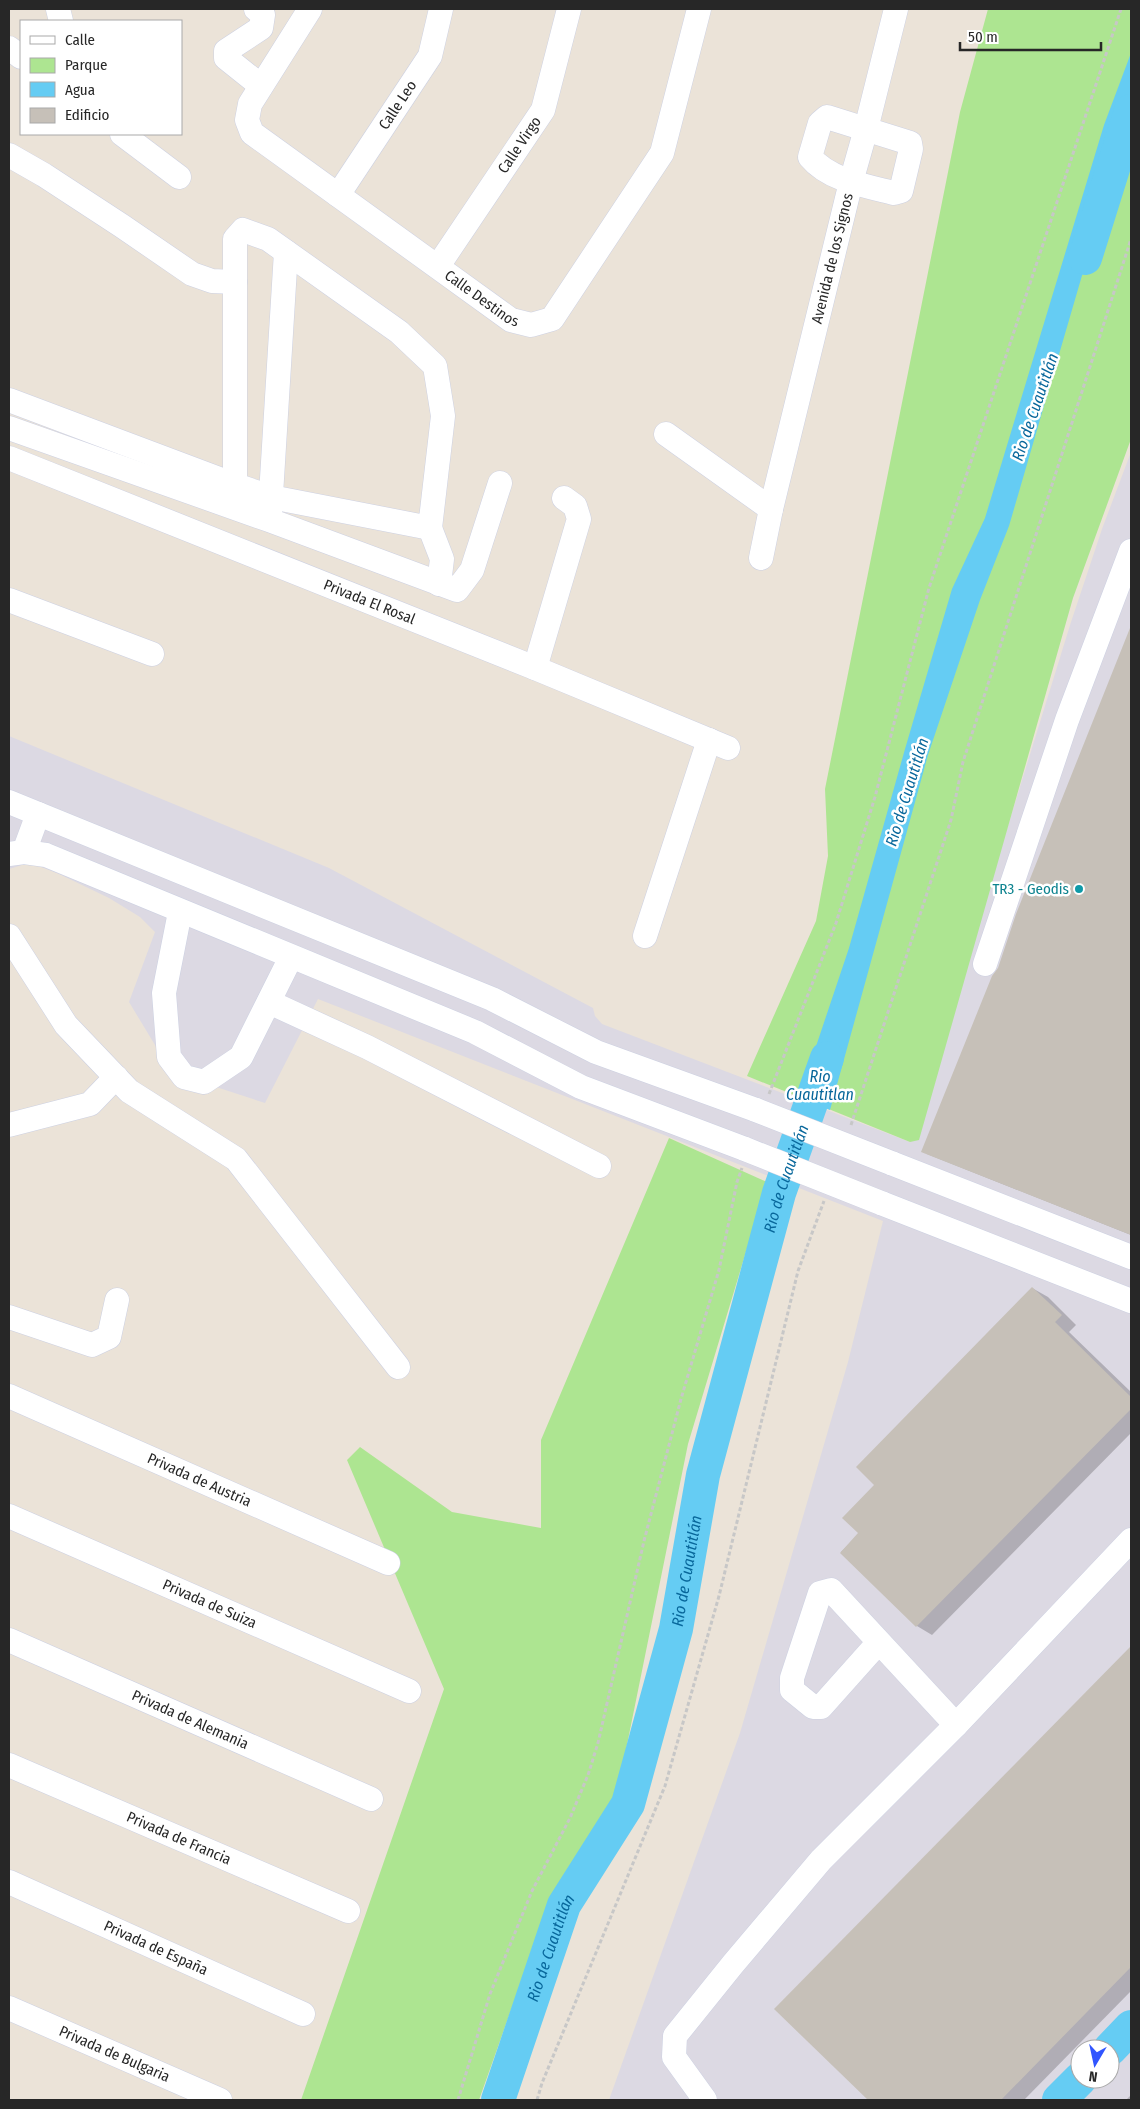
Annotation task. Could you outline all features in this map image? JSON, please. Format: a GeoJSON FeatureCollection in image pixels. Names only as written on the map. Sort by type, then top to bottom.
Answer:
{"type":"FeatureCollection","features":[{"type":"Feature","properties":{"kind":"street"},"geometry":{"type":"LineString","coordinates":[[256,9],[263,15],[261,28],[226,51],[226,58],[261,86]]}},
{"type":"Feature","properties":{"kind":"street","name":"Calle Destinos"},"geometry":{"type":"LineString","coordinates":[[310,9],[250,104],[247,120],[252,133],[511,320],[531,325],[552,319],[662,154],[699,9]]}},
{"type":"Feature","properties":{"kind":"street","name":"Calle Leo"},"geometry":{"type":"LineString","coordinates":[[338,195],[430,56],[441,9]]}},
{"type":"Feature","properties":{"kind":"street","name":"Calle Virgo"},"geometry":{"type":"LineString","coordinates":[[438,266],[543,110],[569,9]]}},
{"type":"Feature","properties":{"kind":"street","name":"Avenida de los Signos"},"geometry":{"type":"LineString","coordinates":[[761,558],[771,509],[851,182],[896,9]]}},
{"type":"Feature","properties":{"kind":"street"},"geometry":{"type":"LineString","coordinates":[[9,48],[20,57]]}},
{"type":"Feature","properties":{"kind":"street"},"geometry":{"type":"LineString","coordinates":[[827,117],[910,143],[911,149],[901,191],[894,193],[851,182],[816,164],[810,157],[820,123],[827,117]]}},
{"type":"Feature","properties":{"kind":"street"},"geometry":{"type":"LineString","coordinates":[[123,135],[179,177]]}},
{"type":"Feature","properties":{"kind":"street"},"geometry":{"type":"LineString","coordinates":[[9,155],[122,226],[192,274],[212,281],[235,282]]}},
{"type":"Feature","properties":{"kind":"street"},"geometry":{"type":"LineString","coordinates":[[235,485],[235,240],[243,230],[268,239],[399,332],[435,366],[443,416],[430,528],[442,559],[439,584]]}},
{"type":"Feature","properties":{"kind":"street"},"geometry":{"type":"LineString","coordinates":[[269,520],[286,252]]}},
{"type":"Feature","properties":{"kind":"street"},"geometry":{"type":"LineString","coordinates":[[9,400],[271,497],[430,528]]}},
{"type":"Feature","properties":{"kind":"street"},"geometry":{"type":"LineString","coordinates":[[9,428],[269,520],[457,590],[472,570],[500,483]]}},
{"type":"Feature","properties":{"kind":"street"},"geometry":{"type":"LineString","coordinates":[[666,434],[771,509]]}},
{"type":"Feature","properties":{"kind":"street","name":"Privada El Rosal"},"geometry":{"type":"LineString","coordinates":[[9,458],[535,668],[719,744],[645,936]]}},
{"type":"Feature","properties":{"kind":"street"},"geometry":{"type":"LineString","coordinates":[[535,668],[579,519],[576,506],[564,498]]}},
{"type":"Feature","properties":{"kind":"street"},"geometry":{"type":"LineString","coordinates":[[985,964],[1067,720],[1131,552]]}},
{"type":"Feature","properties":{"kind":"street"},"geometry":{"type":"LineString","coordinates":[[9,600],[152,654]]}},
{"type":"Feature","properties":{"kind":"street"},"geometry":{"type":"LineString","coordinates":[[9,802],[168,866],[229,893],[492,998],[596,1052],[762,1104],[891,1163],[1131,1257]]}},
{"type":"Feature","properties":{"kind":"street"},"geometry":{"type":"LineString","coordinates":[[38,814],[16,853],[46,855],[180,912],[475,1032],[581,1087],[744,1156],[881,1203],[1131,1302]]}},
{"type":"Feature","properties":{"kind":"street"},"geometry":{"type":"LineString","coordinates":[[155,901],[168,866]]}},
{"type":"Feature","properties":{"kind":"street"},"geometry":{"type":"LineString","coordinates":[[216,926],[229,893]]}},
{"type":"Feature","properties":{"kind":"street"},"geometry":{"type":"LineString","coordinates":[[180,912],[164,993],[169,1057],[184,1077],[204,1082],[241,1057],[291,957]]}},
{"type":"Feature","properties":{"kind":"street"},"geometry":{"type":"LineString","coordinates":[[9,936],[66,1025],[129,1091],[236,1159],[398,1367]]}},
{"type":"Feature","properties":{"kind":"street"},"geometry":{"type":"LineString","coordinates":[[423,1011],[438,976]]}},
{"type":"Feature","properties":{"kind":"street"},"geometry":{"type":"LineString","coordinates":[[269,1002],[367,1048],[599,1166]]}},
{"type":"Feature","properties":{"kind":"street"},"geometry":{"type":"LineString","coordinates":[[9,1125],[90,1104],[116,1077]]}},
{"type":"Feature","properties":{"kind":"street"},"geometry":{"type":"LineString","coordinates":[[9,1317],[92,1345],[109,1337],[117,1300]]}},
{"type":"Feature","properties":{"kind":"street","name":"Privada de Austria"},"geometry":{"type":"LineString","coordinates":[[9,1396],[388,1563]]}},
{"type":"Feature","properties":{"kind":"street","name":"Privada de Suiza"},"geometry":{"type":"LineString","coordinates":[[9,1516],[409,1691]]}},
{"type":"Feature","properties":{"kind":"street"},"geometry":{"type":"LineString","coordinates":[[705,2100],[674,2057],[676,2036],[732,1964],[821,1860],[956,1725],[1131,1540]]}},
{"type":"Feature","properties":{"kind":"street"},"geometry":{"type":"LineString","coordinates":[[879,1642],[821,1707],[813,1707],[792,1690],[792,1678],[820,1593],[831,1590],[956,1725]]}},
{"type":"Feature","properties":{"kind":"street","name":"Privada de Alemania"},"geometry":{"type":"LineString","coordinates":[[9,1640],[371,1799]]}},
{"type":"Feature","properties":{"kind":"street","name":"Privada de Francia"},"geometry":{"type":"LineString","coordinates":[[9,1765],[348,1911]]}},
{"type":"Feature","properties":{"kind":"street","name":"Privada de España"},"geometry":{"type":"LineString","coordinates":[[9,1882],[303,2014]]}},
{"type":"Feature","properties":{"kind":"street","name":"Privada de Bulgaria"},"geometry":{"type":"LineString","coordinates":[[9,2008],[220,2100]]}},
{"type":"Feature","properties":{"kind":"path"},"geometry":{"type":"LineString","coordinates":[[762,1104],[836,923],[875,797],[929,588],[1121,9]]}},
{"type":"Feature","properties":{"kind":"path"},"geometry":{"type":"LineString","coordinates":[[848,1132],[951,820],[963,762],[1131,239]]}},
{"type":"Feature","properties":{"kind":"path"},"geometry":{"type":"LineString","coordinates":[[458,2100],[497,1977],[532,1891],[570,1818],[588,1775],[598,1743],[644,1541],[681,1399],[719,1270],[744,1156]]}},
{"type":"Feature","properties":{"kind":"path"},"geometry":{"type":"LineString","coordinates":[[537,2100],[665,1786],[719,1596],[798,1271],[825,1197]]}},
{"type":"Feature","properties":{"kind":"shaded area"},"geometry":{"type":"Polygon","coordinates":[[[1131,452],[1131,2100],[609,2100],[740,1733],[848,1362],[883,1221],[318,999],[265,1103],[210,1085],[204,1095],[175,1078],[129,1002],[155,932],[140,917],[109,898],[59,874],[36,865],[22,865],[9,869],[9,736],[329,868],[593,1008],[595,1016],[602,1024],[910,1142],[1071,622],[1102,529],[1131,452]]]}},
{"type":"Feature","properties":{"kind":"green space"},"geometry":{"type":"Polygon","coordinates":[[[988,9],[1131,9],[1131,439],[1073,598],[919,1140],[910,1142],[747,1076],[816,921],[828,856],[825,789],[960,112],[988,9]]]}},
{"type":"Feature","properties":{"kind":"green space"},"geometry":{"type":"Polygon","coordinates":[[[669,1138],[767,1182],[688,1444],[617,1794],[553,1892],[479,2100],[301,2100],[444,1689],[347,1460],[360,1447],[452,1512],[541,1528],[541,1440],[669,1138]]]}},
{"type":"Feature","properties":{"kind":"water","name":"Rio Cuautitlan"},"geometry":{"type":"Polygon","coordinates":[[[1131,53],[1131,113],[1125,128],[1009,526],[980,600],[928,755],[830,1110],[799,1097],[849,948],[952,589],[985,518],[1104,125],[1131,53]]]}},
{"type":"Feature","properties":{"kind":"building","name":"TR3 - Geodis"},"geometry":{"type":"Polygon","coordinates":[[[1130,628],[1131,1235],[921,1152],[992,976],[998,968],[1016,914],[1130,628]]]}},
{"type":"Feature","properties":{"kind":"building"},"geometry":{"type":"Polygon","coordinates":[[[1032,1287],[1062,1315],[1055,1322],[1131,1397],[1131,1409],[916,1627],[840,1553],[858,1533],[842,1518],[874,1485],[856,1467],[1032,1287]]]}},
{"type":"Feature","properties":{"kind":"building"},"geometry":{"type":"Polygon","coordinates":[[[1131,1646],[1131,1967],[1001,2100],[868,2100],[774,2009],[1131,1646]]]}},
{"type":"Feature","properties":{"kind":"waterway","name":"Rio de Cuautitlán"},"geometry":{"type":"LineString","coordinates":[[1085,258],[1131,111]]}},
{"type":"Feature","properties":{"kind":"waterway","name":"Rio de Cuautitlán"},"geometry":{"type":"LineString","coordinates":[[498,2100],[564,1905],[628,1804],[676,1629],[703,1475],[779,1193],[827,1058]]}},
{"type":"Feature","properties":{"kind":"waterway"},"geometry":{"type":"LineString","coordinates":[[1120,2039],[1131,2027]]}},
{"type":"Feature","properties":{"kind":"waterway"},"geometry":{"type":"LineString","coordinates":[[1059,2100],[1070,2089]]}},
{"type":"Feature","properties":{"kind":"place","name":"TR3 - Geodis"},"geometry":{"type":"Point","coordinates":[1079,889]}}]}
